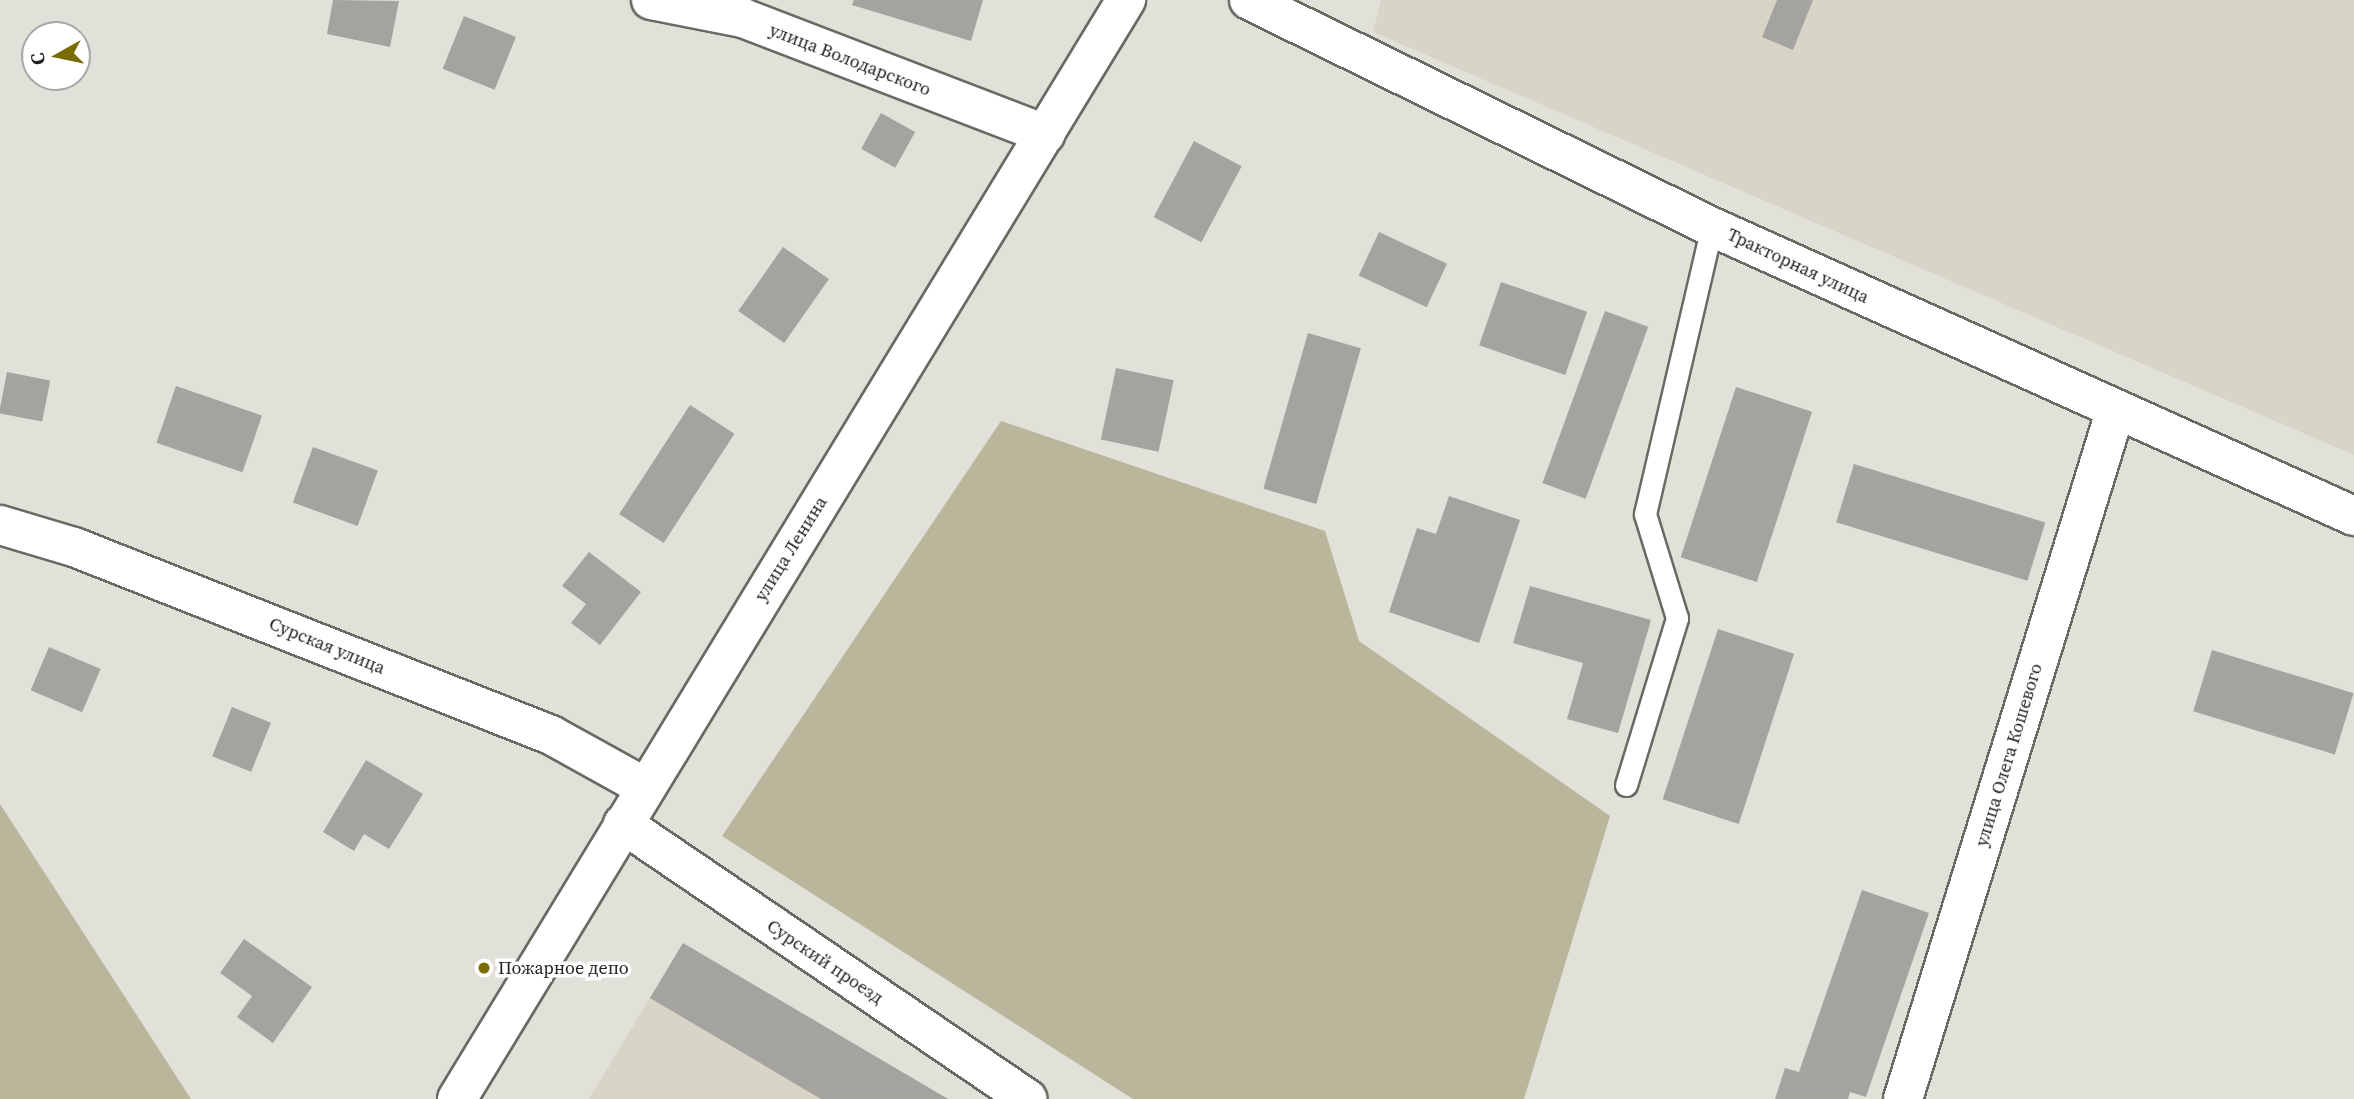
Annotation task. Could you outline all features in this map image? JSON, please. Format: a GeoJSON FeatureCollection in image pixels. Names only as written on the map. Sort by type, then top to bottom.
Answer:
{"type":"FeatureCollection","features":[{"type":"Feature","properties":{"kind":"street","name":"улица Володарского"},"geometry":{"type":"LineString","coordinates":[[651,0],[743,18],[1045,134]]}},
{"type":"Feature","properties":{"kind":"street","name":"улица Ленина"},"geometry":{"type":"LineString","coordinates":[[457,1099],[1126,0]]}},
{"type":"Feature","properties":{"kind":"street","name":"Тракторная улица"},"geometry":{"type":"LineString","coordinates":[[1249,0],[1712,227],[2115,412],[2354,516]]}},
{"type":"Feature","properties":{"kind":"street","name":"улица Олега Кошевого"},"geometry":{"type":"LineString","coordinates":[[1903,1099],[2115,412]]}},
{"type":"Feature","properties":{"kind":"street","name":"Сурская улица"},"geometry":{"type":"LineString","coordinates":[[0,525],[74,547],[551,735],[645,787]]}},
{"type":"Feature","properties":{"kind":"street","name":"Сурский проезд"},"geometry":{"type":"LineString","coordinates":[[623,824],[1012,1095]]}},
{"type":"Feature","properties":{"kind":"lane"},"geometry":{"type":"LineString","coordinates":[[1626,785],[1677,618],[1645,514],[1712,227]]}},
{"type":"Feature","properties":{"kind":"shaded area"},"geometry":{"type":"Polygon","coordinates":[[[1381,0],[2354,0],[2354,455],[1373,32],[1381,0]]]}},
{"type":"Feature","properties":{"kind":"shaded area"},"geometry":{"type":"Polygon","coordinates":[[[1001,421],[1325,531],[1359,641],[1610,816],[1524,1099],[1133,1099],[722,836],[1001,421]]]}},
{"type":"Feature","properties":{"kind":"shaded area"},"geometry":{"type":"Polygon","coordinates":[[[0,804],[191,1099],[0,1099],[0,804]]]}},
{"type":"Feature","properties":{"kind":"shaded area"},"geometry":{"type":"Polygon","coordinates":[[[683,943],[948,1099],[589,1099],[683,943]]]}},
{"type":"Feature","properties":{"kind":"building"},"geometry":{"type":"Polygon","coordinates":[[[333,0],[399,1],[390,47],[327,34],[333,0]]]}},
{"type":"Feature","properties":{"kind":"building"},"geometry":{"type":"Polygon","coordinates":[[[854,0],[983,0],[971,41],[852,5],[854,0]]]}},
{"type":"Feature","properties":{"kind":"building"},"geometry":{"type":"Polygon","coordinates":[[[1777,0],[1813,0],[1793,50],[1762,37],[1777,0]]]}},
{"type":"Feature","properties":{"kind":"building"},"geometry":{"type":"Polygon","coordinates":[[[464,16],[516,37],[495,90],[443,69],[464,16]]]}},
{"type":"Feature","properties":{"kind":"building"},"geometry":{"type":"Polygon","coordinates":[[[881,113],[915,132],[895,168],[861,149],[881,113]]]}},
{"type":"Feature","properties":{"kind":"building"},"geometry":{"type":"Polygon","coordinates":[[[1194,141],[1242,166],[1201,242],[1154,217],[1194,141]]]}},
{"type":"Feature","properties":{"kind":"building"},"geometry":{"type":"Polygon","coordinates":[[[1379,232],[1447,264],[1427,307],[1359,276],[1379,232]]]}},
{"type":"Feature","properties":{"kind":"building"},"geometry":{"type":"Polygon","coordinates":[[[783,247],[829,279],[784,343],[738,311],[783,247]]]}},
{"type":"Feature","properties":{"kind":"building"},"geometry":{"type":"Polygon","coordinates":[[[1501,282],[1587,312],[1565,375],[1479,345],[1501,282]]]}},
{"type":"Feature","properties":{"kind":"building"},"geometry":{"type":"Polygon","coordinates":[[[1605,311],[1648,327],[1586,499],[1542,483],[1605,311]]]}},
{"type":"Feature","properties":{"kind":"building"},"geometry":{"type":"Polygon","coordinates":[[[1308,333],[1361,348],[1316,504],[1263,489],[1308,333]]]}},
{"type":"Feature","properties":{"kind":"building"},"geometry":{"type":"Polygon","coordinates":[[[1116,368],[1174,380],[1159,452],[1101,439],[1116,368]]]}},
{"type":"Feature","properties":{"kind":"building"},"geometry":{"type":"Polygon","coordinates":[[[7,372],[50,380],[42,422],[0,413],[7,372]]]}},
{"type":"Feature","properties":{"kind":"building"},"geometry":{"type":"Polygon","coordinates":[[[176,386],[262,416],[243,472],[156,443],[176,386]]]}},
{"type":"Feature","properties":{"kind":"building"},"geometry":{"type":"Polygon","coordinates":[[[1736,387],[1812,412],[1757,582],[1681,557],[1736,387]]]}},
{"type":"Feature","properties":{"kind":"building"},"geometry":{"type":"Polygon","coordinates":[[[690,405],[734,434],[664,543],[619,514],[690,405]]]}},
{"type":"Feature","properties":{"kind":"building"},"geometry":{"type":"Polygon","coordinates":[[[313,447],[378,471],[358,526],[293,502],[313,447]]]}},
{"type":"Feature","properties":{"kind":"building"},"geometry":{"type":"Polygon","coordinates":[[[1854,464],[2045,522],[2027,581],[1836,522],[1854,464]]]}},
{"type":"Feature","properties":{"kind":"building"},"geometry":{"type":"Polygon","coordinates":[[[1449,496],[1520,520],[1479,643],[1389,612],[1417,528],[1436,534],[1449,496]]]}},
{"type":"Feature","properties":{"kind":"building"},"geometry":{"type":"Polygon","coordinates":[[[589,552],[641,592],[600,645],[571,623],[586,604],[562,586],[589,552]]]}},
{"type":"Feature","properties":{"kind":"building"},"geometry":{"type":"Polygon","coordinates":[[[1530,586],[1651,620],[1618,733],[1567,719],[1583,663],[1513,643],[1530,586]]]}},
{"type":"Feature","properties":{"kind":"building"},"geometry":{"type":"Polygon","coordinates":[[[1718,629],[1794,654],[1739,824],[1663,799],[1718,629]]]}},
{"type":"Feature","properties":{"kind":"building"},"geometry":{"type":"Polygon","coordinates":[[[49,647],[101,669],[82,712],[31,690],[49,647]]]}},
{"type":"Feature","properties":{"kind":"building"},"geometry":{"type":"Polygon","coordinates":[[[2212,650],[2354,693],[2335,754],[2193,711],[2212,650]]]}},
{"type":"Feature","properties":{"kind":"building"},"geometry":{"type":"Polygon","coordinates":[[[232,707],[271,723],[251,772],[212,756],[232,707]]]}},
{"type":"Feature","properties":{"kind":"building"},"geometry":{"type":"Polygon","coordinates":[[[366,760],[423,794],[389,849],[364,834],[354,851],[323,832],[366,760]]]}},
{"type":"Feature","properties":{"kind":"building"},"geometry":{"type":"Polygon","coordinates":[[[1862,890],[1929,913],[1866,1097],[1850,1092],[1848,1099],[1775,1099],[1785,1068],[1799,1072],[1862,890]]]}},
{"type":"Feature","properties":{"kind":"building"},"geometry":{"type":"Polygon","coordinates":[[[244,939],[312,987],[273,1043],[237,1017],[252,996],[220,973],[244,939]]]}},
{"type":"Feature","properties":{"kind":"building"},"geometry":{"type":"Polygon","coordinates":[[[683,943],[948,1099],[821,1099],[650,998],[683,943]]]}},
{"type":"Feature","properties":{"kind":"place","name":"Пожарное депо"},"geometry":{"type":"Point","coordinates":[484,968]}}]}
